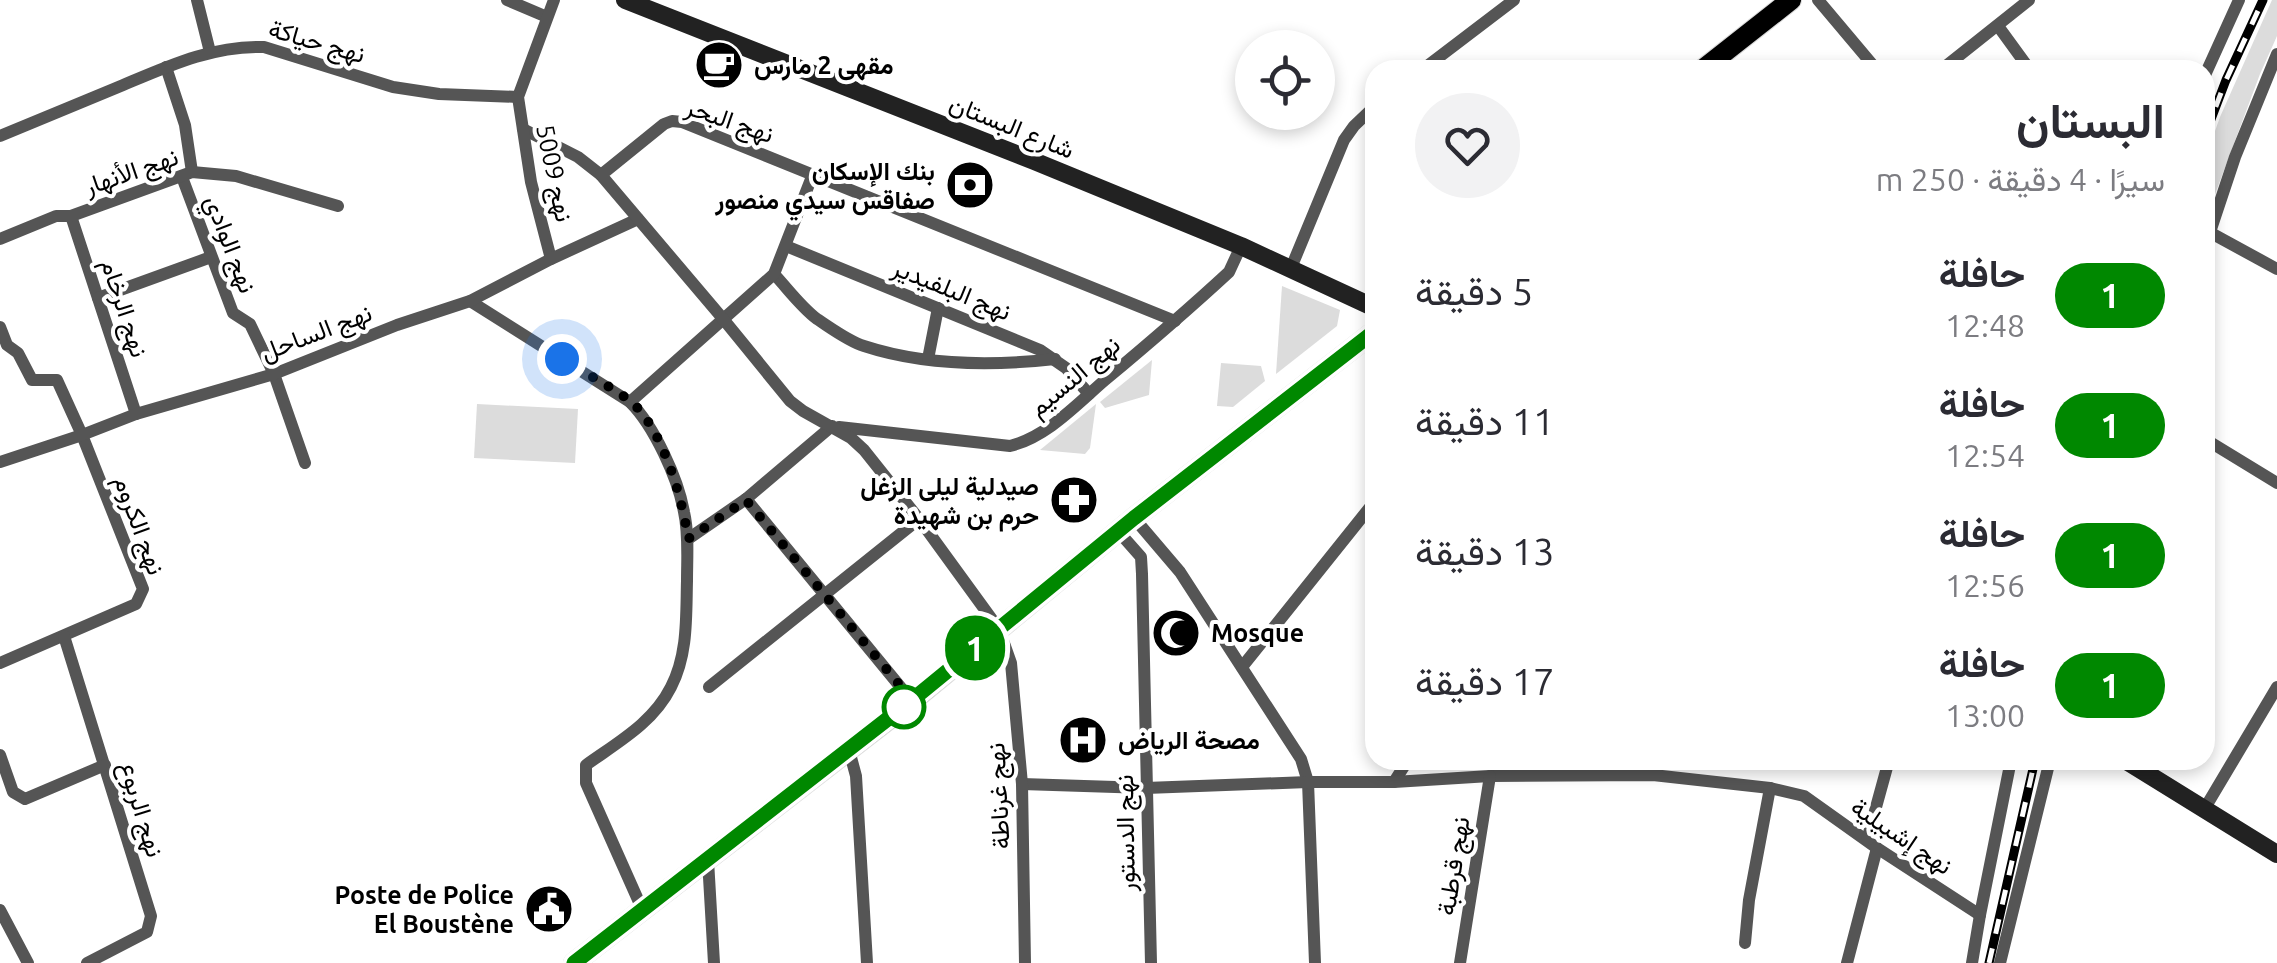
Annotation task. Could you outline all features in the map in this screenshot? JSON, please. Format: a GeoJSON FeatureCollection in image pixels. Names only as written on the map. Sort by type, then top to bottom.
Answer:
{"type":"FeatureCollection","features":[{"type":"Feature","properties":{"kind":"main road","name":"شارع البستان"},"geometry":{"type":"LineString","coordinates":[[625,0],[1034,161],[1240,246],[1365,303]]}},
{"type":"Feature","properties":{"kind":"main road"},"geometry":{"type":"LineString","coordinates":[[1715,60],[1791,0]]}},
{"type":"Feature","properties":{"kind":"main road"},"geometry":{"type":"LineString","coordinates":[[574,963],[849,750],[1126,524],[1365,338]]}},
{"type":"Feature","properties":{"kind":"main road"},"geometry":{"type":"LineString","coordinates":[[2143,770],[2277,854]]}},
{"type":"Feature","properties":{"kind":"street"},"geometry":{"type":"LineString","coordinates":[[197,0],[210,52]]}},
{"type":"Feature","properties":{"kind":"street"},"geometry":{"type":"LineString","coordinates":[[507,0],[546,17]]}},
{"type":"Feature","properties":{"kind":"street"},"geometry":{"type":"LineString","coordinates":[[518,96],[554,0]]}},
{"type":"Feature","properties":{"kind":"street"},"geometry":{"type":"LineString","coordinates":[[1435,60],[1514,0]]}},
{"type":"Feature","properties":{"kind":"street"},"geometry":{"type":"LineString","coordinates":[[1818,0],[1869,60]]}},
{"type":"Feature","properties":{"kind":"street"},"geometry":{"type":"LineString","coordinates":[[1954,60],[2030,0]]}},
{"type":"Feature","properties":{"kind":"street"},"geometry":{"type":"LineString","coordinates":[[2212,60],[2239,0]]}},
{"type":"Feature","properties":{"kind":"street"},"geometry":{"type":"LineString","coordinates":[[1998,26],[2023,60]]}},
{"type":"Feature","properties":{"kind":"street","name":"نهج حياكة"},"geometry":{"type":"LineString","coordinates":[[0,136],[166,68],[210,52],[242,46],[264,47],[393,87],[439,94],[518,96]]}},
{"type":"Feature","properties":{"kind":"street"},"geometry":{"type":"LineString","coordinates":[[2215,217],[2234,158],[2275,62]]}},
{"type":"Feature","properties":{"kind":"street","name":"نهج الوادي"},"geometry":{"type":"LineString","coordinates":[[166,68],[185,125],[187,174],[212,256],[234,313],[250,324],[274,374],[306,464]]}},
{"type":"Feature","properties":{"kind":"street","name":"نهج 5009"},"geometry":{"type":"LineString","coordinates":[[518,96],[532,182],[551,259]]}},
{"type":"Feature","properties":{"kind":"street"},"geometry":{"type":"LineString","coordinates":[[1290,268],[1344,140],[1365,116]]}},
{"type":"Feature","properties":{"kind":"street","name":"نهج البحر"},"geometry":{"type":"LineString","coordinates":[[601,175],[664,124],[682,122],[1175,321]]}},
{"type":"Feature","properties":{"kind":"street"},"geometry":{"type":"LineString","coordinates":[[522,129],[578,157],[601,175],[790,401],[852,438],[882,470],[999,628]]}},
{"type":"Feature","properties":{"kind":"street","name":"نهج الأنهار"},"geometry":{"type":"LineString","coordinates":[[0,239],[56,216],[71,216],[187,174],[236,176],[338,206]]}},
{"type":"Feature","properties":{"kind":"street"},"geometry":{"type":"LineString","coordinates":[[630,402],[774,274],[813,174]]}},
{"type":"Feature","properties":{"kind":"street","name":"نهج الرخام"},"geometry":{"type":"LineString","coordinates":[[71,216],[136,414]]}},
{"type":"Feature","properties":{"kind":"street","name":"نهج الساحل"},"geometry":{"type":"LineString","coordinates":[[0,462],[136,414],[274,374],[470,301],[638,218]]}},
{"type":"Feature","properties":{"kind":"street"},"geometry":{"type":"LineString","coordinates":[[2215,236],[2277,270]]}},
{"type":"Feature","properties":{"kind":"street","name":"نهج البلفيدير"},"geometry":{"type":"LineString","coordinates":[[786,246],[1040,350],[1055,358],[1088,394]]}},
{"type":"Feature","properties":{"kind":"street","name":"نهج النسيم"},"geometry":{"type":"LineString","coordinates":[[832,426],[1010,446],[1035,438],[1230,272],[1240,246]]}},
{"type":"Feature","properties":{"kind":"street"},"geometry":{"type":"LineString","coordinates":[[98,298],[212,256]]}},
{"type":"Feature","properties":{"kind":"street"},"geometry":{"type":"LineString","coordinates":[[774,274],[814,316],[860,345],[960,362],[1017,363],[1055,358]]}},
{"type":"Feature","properties":{"kind":"street"},"geometry":{"type":"LineString","coordinates":[[470,301],[630,402],[644,415],[684,509],[688,539],[686,628],[678,670],[670,690],[647,721],[586,764],[586,783],[643,911]]}},
{"type":"Feature","properties":{"kind":"street"},"geometry":{"type":"LineString","coordinates":[[928,359],[938,308]]}},
{"type":"Feature","properties":{"kind":"street"},"geometry":{"type":"LineString","coordinates":[[0,327],[3,346]]}},
{"type":"Feature","properties":{"kind":"street","name":"نهج الكروم"},"geometry":{"type":"LineString","coordinates":[[0,663],[136,604],[143,589],[57,380],[32,380],[18,353],[3,346]]}},
{"type":"Feature","properties":{"kind":"street"},"geometry":{"type":"LineString","coordinates":[[688,539],[746,500],[832,426]]}},
{"type":"Feature","properties":{"kind":"street"},"geometry":{"type":"LineString","coordinates":[[882,470],[883,447],[902,436]]}},
{"type":"Feature","properties":{"kind":"street"},"geometry":{"type":"LineString","coordinates":[[2215,444],[2277,483]]}},
{"type":"Feature","properties":{"kind":"street"},"geometry":{"type":"LineString","coordinates":[[746,500],[912,700]]}},
{"type":"Feature","properties":{"kind":"street"},"geometry":{"type":"LineString","coordinates":[[1242,667],[1365,513]]}},
{"type":"Feature","properties":{"kind":"street"},"geometry":{"type":"LineString","coordinates":[[710,686],[919,518]]}},
{"type":"Feature","properties":{"kind":"street"},"geometry":{"type":"LineString","coordinates":[[1126,524],[1180,572],[1301,758],[1308,782],[1315,963]]}},
{"type":"Feature","properties":{"kind":"street","name":"نهج الدستور"},"geometry":{"type":"LineString","coordinates":[[1126,524],[1140,557],[1151,963]]}},
{"type":"Feature","properties":{"kind":"street","name":"نهج غرناطة"},"geometry":{"type":"LineString","coordinates":[[999,628],[1011,664],[1022,784],[1025,963]]}},
{"type":"Feature","properties":{"kind":"street","name":"نهج الربوع"},"geometry":{"type":"LineString","coordinates":[[64,636],[151,916],[146,932],[87,963]]}},
{"type":"Feature","properties":{"kind":"street"},"geometry":{"type":"LineString","coordinates":[[2205,808],[2277,688]]}},
{"type":"Feature","properties":{"kind":"street"},"geometry":{"type":"LineString","coordinates":[[849,750],[856,776],[867,963]]}},
{"type":"Feature","properties":{"kind":"street"},"geometry":{"type":"LineString","coordinates":[[0,756],[12,792],[25,799],[105,766]]}},
{"type":"Feature","properties":{"kind":"street"},"geometry":{"type":"LineString","coordinates":[[1394,782],[1402,770]]}},
{"type":"Feature","properties":{"kind":"street"},"geometry":{"type":"LineString","coordinates":[[1652,775],[1655,770]]}},
{"type":"Feature","properties":{"kind":"street"},"geometry":{"type":"LineString","coordinates":[[1846,963],[1887,770]]}},
{"type":"Feature","properties":{"kind":"street"},"geometry":{"type":"LineString","coordinates":[[1972,963],[2009,770]]}},
{"type":"Feature","properties":{"kind":"street"},"geometry":{"type":"LineString","coordinates":[[2000,963],[2048,770]]}},
{"type":"Feature","properties":{"kind":"street","name":"نهج إشبيلية"},"geometry":{"type":"LineString","coordinates":[[1022,784],[1146,788],[1490,776],[1652,775],[1770,788],[1804,796],[1980,915]]}},
{"type":"Feature","properties":{"kind":"street","name":"نهج قرطبة"},"geometry":{"type":"LineString","coordinates":[[1460,963],[1490,776]]}},
{"type":"Feature","properties":{"kind":"street"},"geometry":{"type":"LineString","coordinates":[[1745,942],[1770,788]]}},
{"type":"Feature","properties":{"kind":"street"},"geometry":{"type":"LineString","coordinates":[[708,860],[714,963]]}},
{"type":"Feature","properties":{"kind":"street"},"geometry":{"type":"LineString","coordinates":[[0,910],[28,963]]}},
{"type":"Feature","properties":{"kind":"shaded area"},"geometry":{"type":"Polygon","coordinates":[[[2272,0],[2277,0],[2277,36],[2215,194],[2215,131],[2272,0]]]}},
{"type":"Feature","properties":{"kind":"shaded area"},"geometry":{"type":"Polygon","coordinates":[[[1282,286],[1340,310],[1337,326],[1276,374],[1282,286]]]}},
{"type":"Feature","properties":{"kind":"shaded area"},"geometry":{"type":"Polygon","coordinates":[[[1152,360],[1149,395],[1105,408],[1100,402],[1152,360]]]}},
{"type":"Feature","properties":{"kind":"shaded area"},"geometry":{"type":"Polygon","coordinates":[[[1221,363],[1261,366],[1265,381],[1233,407],[1217,406],[1221,363]]]}},
{"type":"Feature","properties":{"kind":"shaded area"},"geometry":{"type":"Polygon","coordinates":[[[477,404],[578,409],[575,463],[474,458],[477,404]]]}},
{"type":"Feature","properties":{"kind":"shaded area"},"geometry":{"type":"Polygon","coordinates":[[[1096,404],[1090,448],[1085,454],[1040,450],[1096,404]]]}},
{"type":"Feature","properties":{"kind":"railway"},"geometry":{"type":"LineString","coordinates":[[2215,109],[2263,0]]}},
{"type":"Feature","properties":{"kind":"railway"},"geometry":{"type":"LineString","coordinates":[[1989,963],[2033,770]]}},
{"type":"Feature","properties":{"kind":"bus line","name":"1"},"geometry":{"type":"LineString","coordinates":[[574,963],[1365,339]]}},
{"type":"Feature","properties":{"kind":"place","name":"مقهى 2 مارس"},"geometry":{"type":"Point","coordinates":[719,65]}},
{"type":"Feature","properties":{"kind":"place","name":"بنك الإسكان صفاقس سيدي منصور"},"geometry":{"type":"Point","coordinates":[970,185]}},
{"type":"Feature","properties":{"kind":"place","name":"صيدلية ليلى الزغل حرم بن شهيدة"},"geometry":{"type":"Point","coordinates":[1074,500]}},
{"type":"Feature","properties":{"kind":"place","name":"Mosque"},"geometry":{"type":"Point","coordinates":[1176,633]}},
{"type":"Feature","properties":{"kind":"place","name":"مصحة الرياض"},"geometry":{"type":"Point","coordinates":[1083,740]}},
{"type":"Feature","properties":{"kind":"place","name":"Poste de Police El Boustène"},"geometry":{"type":"Point","coordinates":[549,909]}},
{"type":"Feature","properties":{"kind":"route"},"geometry":{"type":"LineString","coordinates":[[562,359],[644,415],[676,485],[688,539],[746,500],[912,700],[904,707]]}}]}
